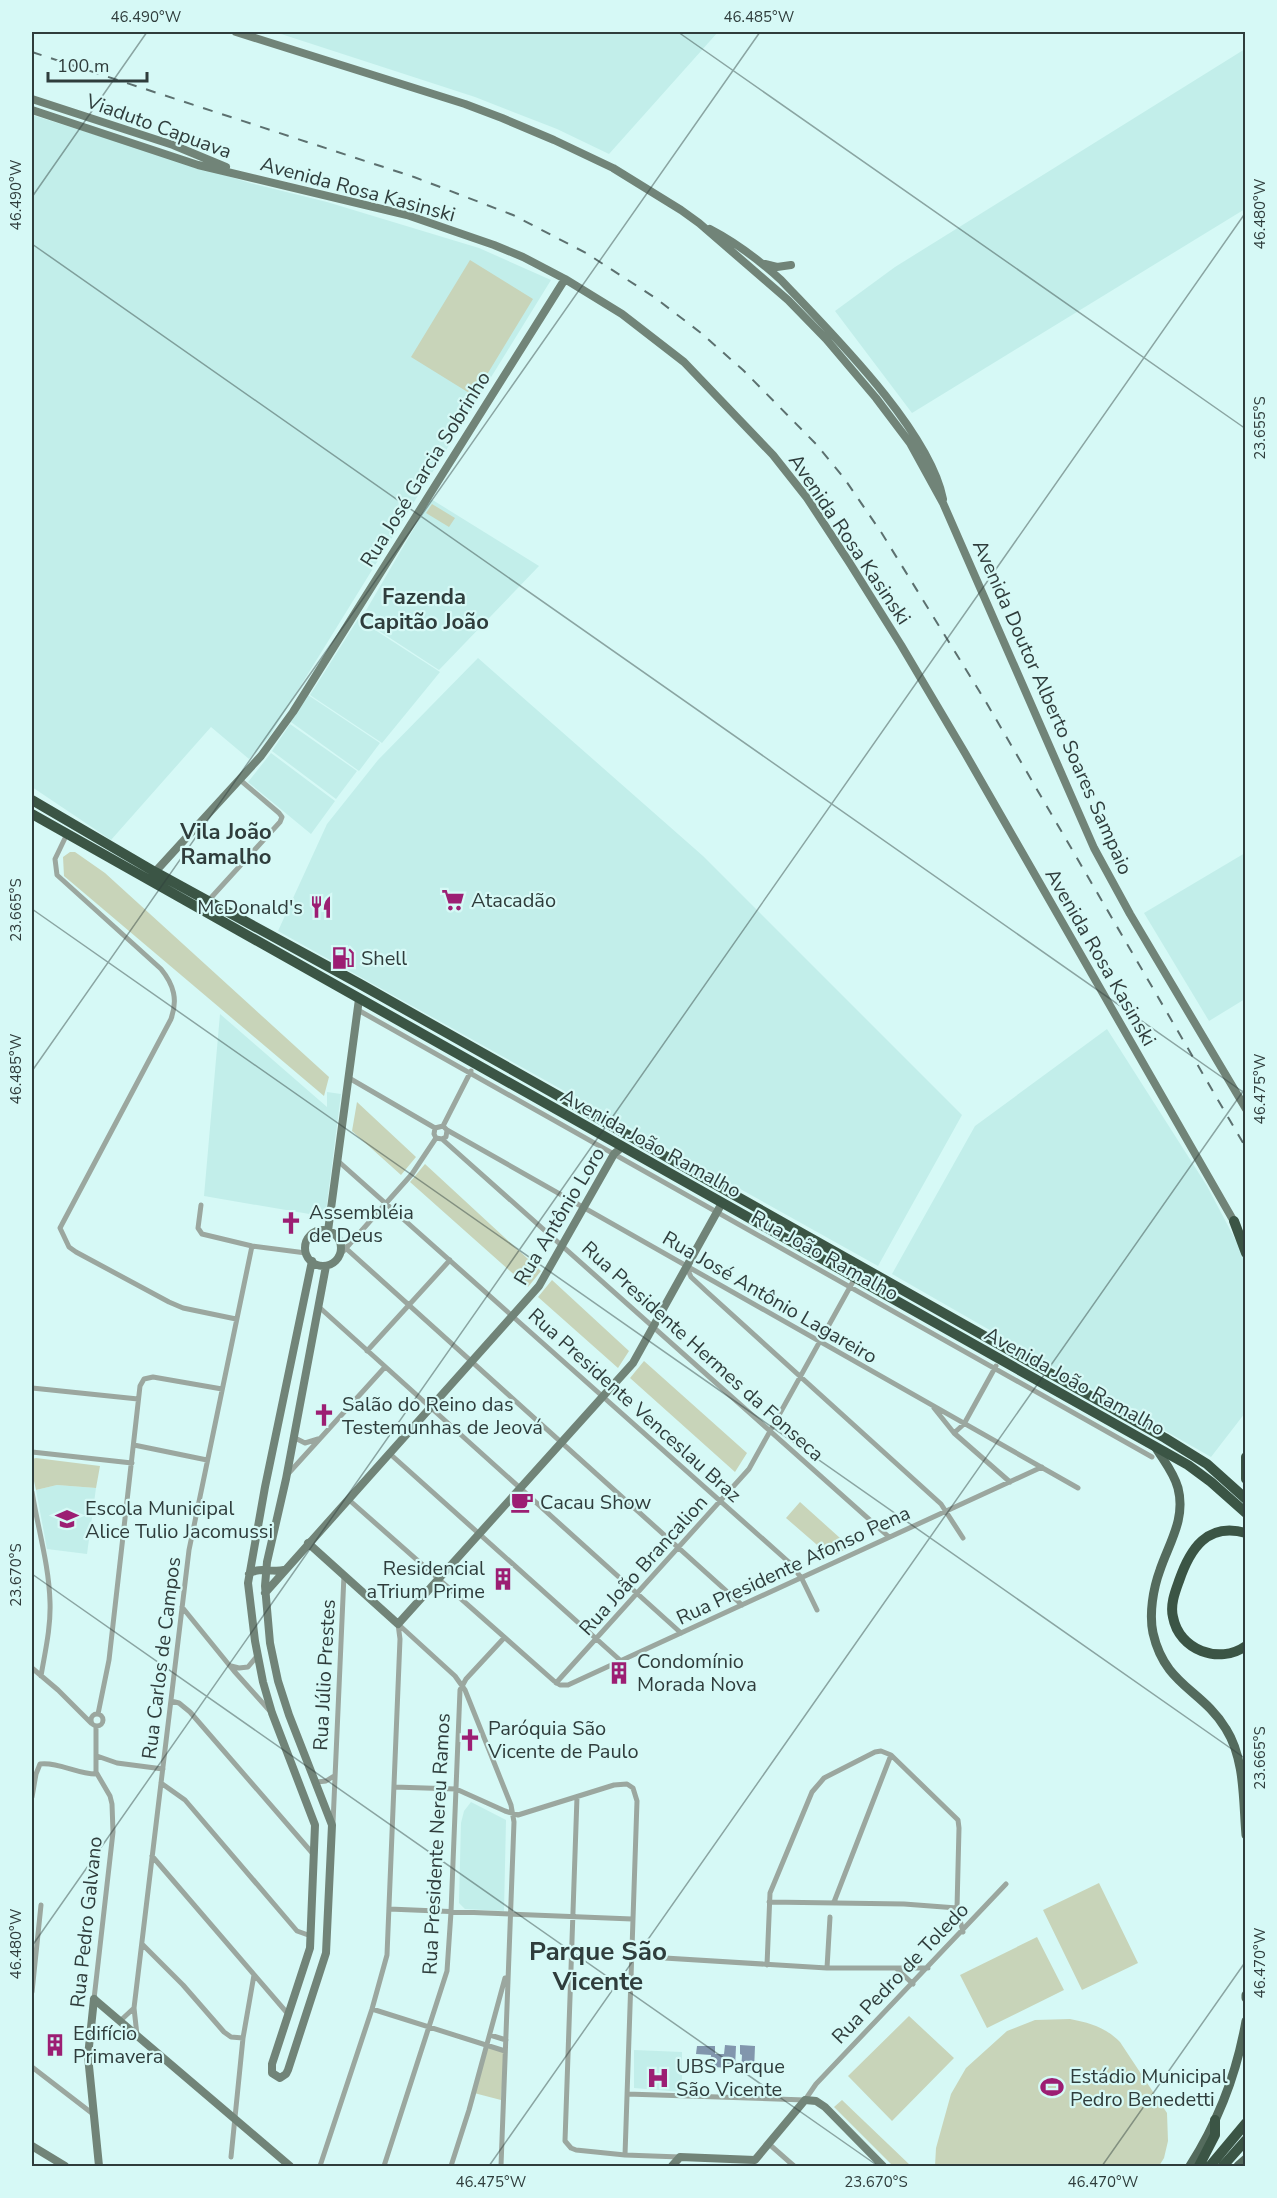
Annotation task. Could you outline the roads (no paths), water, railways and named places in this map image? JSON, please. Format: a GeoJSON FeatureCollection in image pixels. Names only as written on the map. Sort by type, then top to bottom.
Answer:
{"type":"FeatureCollection","features":[{"type":"Feature","properties":{"kind":"highway","name":"Avenida João Ramalho"},"geometry":{"type":"LineString","coordinates":[[32,798],[155,872],[724,1188],[1186,1450],[1211,1468],[1245,1500]]}},
{"type":"Feature","properties":{"kind":"highway","name":"Avenida João Ramalho"},"geometry":{"type":"LineString","coordinates":[[32,814],[473,1069],[1154,1452],[1200,1473],[1245,1513]]}},
{"type":"Feature","properties":{"kind":"highway"},"geometry":{"type":"LineString","coordinates":[[358,1004],[360,984]]}},
{"type":"Feature","properties":{"kind":"highway"},"geometry":{"type":"LineString","coordinates":[[618,1150],[636,1146],[691,1171]]}},
{"type":"Feature","properties":{"kind":"highway"},"geometry":{"type":"LineString","coordinates":[[720,1207],[725,1196],[724,1188]]}},
{"type":"Feature","properties":{"kind":"highway"},"geometry":{"type":"LineString","coordinates":[[1234,1221],[1245,1253]]}},
{"type":"Feature","properties":{"kind":"highway"},"geometry":{"type":"LineString","coordinates":[[1245,1457],[1245,1479]]}},
{"type":"Feature","properties":{"kind":"highway"},"geometry":{"type":"LineString","coordinates":[[1245,1533],[1219,1532],[1208,1536],[1195,1547],[1185,1563],[1172,1610],[1177,1629],[1183,1637],[1202,1651],[1215,1655],[1227,1655],[1245,1646]]}},
{"type":"Feature","properties":{"kind":"highway"},"geometry":{"type":"LineString","coordinates":[[1199,2166],[1215,2135],[1215,2120]]}},
{"type":"Feature","properties":{"kind":"highway"},"geometry":{"type":"LineString","coordinates":[[1210,2166],[1245,2123]]}},
{"type":"Feature","properties":{"kind":"highway"},"geometry":{"type":"LineString","coordinates":[[1223,2166],[1245,2140]]}},
{"type":"Feature","properties":{"kind":"main road","name":"Avenida Doutor Alberto Soares Sampaio"},"geometry":{"type":"LineString","coordinates":[[236,32],[465,105],[554,140],[640,183],[699,223],[730,240],[781,280],[882,392],[913,435],[940,485],[943,503]]}},
{"type":"Feature","properties":{"kind":"main road","name":"Viaduto Capuava"},"geometry":{"type":"LineString","coordinates":[[32,99],[157,139],[198,154],[240,174]]}},
{"type":"Feature","properties":{"kind":"main road","name":"Avenida Rosa Kasinski"},"geometry":{"type":"LineString","coordinates":[[32,110],[198,165],[407,215],[494,245],[565,279],[622,314],[684,362],[766,447],[807,498],[902,645],[1245,1241]]}},
{"type":"Feature","properties":{"kind":"main road","name":"Avenida Doutor Alberto Soares Sampaio"},"geometry":{"type":"LineString","coordinates":[[699,223],[788,300],[858,375],[915,451],[943,503],[1094,848],[1245,1109]]}},
{"type":"Feature","properties":{"kind":"main road"},"geometry":{"type":"LineString","coordinates":[[762,263],[777,267],[791,266]]}},
{"type":"Feature","properties":{"kind":"main road"},"geometry":{"type":"LineString","coordinates":[[753,270],[781,280],[788,300]]}},
{"type":"Feature","properties":{"kind":"main road","name":"Rua José Garcia Sobrinho"},"geometry":{"type":"LineString","coordinates":[[155,872],[261,756],[293,712],[565,279]]}},
{"type":"Feature","properties":{"kind":"main road"},"geometry":{"type":"LineString","coordinates":[[891,418],[913,435],[915,451]]}},
{"type":"Feature","properties":{"kind":"main road"},"geometry":{"type":"LineString","coordinates":[[328,1231],[358,1004]]}},
{"type":"Feature","properties":{"kind":"main road","name":"Rua Antônio Loro"},"geometry":{"type":"LineString","coordinates":[[265,1593],[544,1280],[618,1150]]}},
{"type":"Feature","properties":{"kind":"main road"},"geometry":{"type":"LineString","coordinates":[[308,1543],[398,1624],[633,1363],[720,1207]]}},
{"type":"Feature","properties":{"kind":"main road"},"geometry":{"type":"LineString","coordinates":[[319,1231],[328,1231],[335,1235],[342,1244],[338,1257],[326,1266],[312,1261],[306,1253],[310,1236],[319,1231]]}},
{"type":"Feature","properties":{"kind":"main road"},"geometry":{"type":"LineString","coordinates":[[312,1261],[249,1574],[248,1590],[258,1654],[272,1713],[314,1821],[311,1936],[308,1955],[271,2069],[277,2078],[286,2074],[325,1959],[328,1933],[332,1825],[317,1782],[288,1715],[278,1681],[270,1643],[265,1593],[266,1570],[326,1266]]}},
{"type":"Feature","properties":{"kind":"main road"},"geometry":{"type":"LineString","coordinates":[[1154,1452],[1175,1479],[1180,1511],[1178,1527],[1160,1570],[1155,1589],[1153,1631],[1161,1656],[1171,1674],[1214,1711],[1234,1744],[1240,1773],[1245,1835]]}},
{"type":"Feature","properties":{"kind":"main road"},"geometry":{"type":"LineString","coordinates":[[249,1574],[256,1570],[275,1572],[284,1570]]}},
{"type":"Feature","properties":{"kind":"main road"},"geometry":{"type":"LineString","coordinates":[[248,1590],[254,1593],[265,1593]]}},
{"type":"Feature","properties":{"kind":"main road"},"geometry":{"type":"LineString","coordinates":[[314,1855],[331,1855]]}},
{"type":"Feature","properties":{"kind":"main road"},"geometry":{"type":"LineString","coordinates":[[94,1999],[290,2166]]}},
{"type":"Feature","properties":{"kind":"main road","name":"Rua Pedro Galvano"},"geometry":{"type":"LineString","coordinates":[[94,1999],[88,2055],[99,2166]]}},
{"type":"Feature","properties":{"kind":"main road"},"geometry":{"type":"LineString","coordinates":[[1190,2166],[1215,2120],[1235,2069],[1245,2021]]}},
{"type":"Feature","properties":{"kind":"main road"},"geometry":{"type":"LineString","coordinates":[[805,2100],[816,2101],[825,2107],[883,2166]]}},
{"type":"Feature","properties":{"kind":"main road","name":"Rua Pedro de Toledo"},"geometry":{"type":"LineString","coordinates":[[752,2163],[805,2100]]}},
{"type":"Feature","properties":{"kind":"main road"},"geometry":{"type":"LineString","coordinates":[[32,2146],[65,2166]]}},
{"type":"Feature","properties":{"kind":"main road"},"geometry":{"type":"LineString","coordinates":[[672,2166],[680,2157],[752,2163]]}},
{"type":"Feature","properties":{"kind":"main road"},"geometry":{"type":"LineString","coordinates":[[1238,2166],[1245,2159]]}},
{"type":"Feature","properties":{"kind":"street"},"geometry":{"type":"LineString","coordinates":[[208,901],[280,822],[282,817],[239,779]]}},
{"type":"Feature","properties":{"kind":"street"},"geometry":{"type":"LineString","coordinates":[[67,834],[55,859],[57,875],[161,969],[173,988],[175,1003],[171,1019],[60,1228],[69,1247],[76,1252],[169,1302],[183,1308],[236,1319]]}},
{"type":"Feature","properties":{"kind":"street"},"geometry":{"type":"LineString","coordinates":[[342,1244],[357,1236],[412,1174],[439,1138],[447,1135],[445,1128],[473,1069]]}},
{"type":"Feature","properties":{"kind":"street"},"geometry":{"type":"LineString","coordinates":[[350,1078],[435,1128],[445,1128]]}},
{"type":"Feature","properties":{"kind":"street"},"geometry":{"type":"LineString","coordinates":[[435,1128],[434,1134],[439,1138]]}},
{"type":"Feature","properties":{"kind":"street","name":"Rua José Antônio Lagareiro"},"geometry":{"type":"LineString","coordinates":[[445,1128],[1078,1488]]}},
{"type":"Feature","properties":{"kind":"street","name":"Rua Presidente Hermes da Fonseca"},"geometry":{"type":"LineString","coordinates":[[439,1138],[889,1538]]}},
{"type":"Feature","properties":{"kind":"street","name":"Rua Presidente Venceslau Braz"},"geometry":{"type":"LineString","coordinates":[[338,1161],[790,1564],[802,1579],[817,1610]]}},
{"type":"Feature","properties":{"kind":"street"},"geometry":{"type":"LineString","coordinates":[[201,1205],[198,1228],[202,1234],[252,1245],[306,1253]]}},
{"type":"Feature","properties":{"kind":"street"},"geometry":{"type":"LineString","coordinates":[[342,1244],[357,1236]]}},
{"type":"Feature","properties":{"kind":"street"},"geometry":{"type":"LineString","coordinates":[[342,1244],[742,1605]]}},
{"type":"Feature","properties":{"kind":"street","name":"Rua Carlos de Campos"},"geometry":{"type":"LineString","coordinates":[[136,2035],[134,2008],[190,1544],[252,1245]]}},
{"type":"Feature","properties":{"kind":"street"},"geometry":{"type":"LineString","coordinates":[[338,1257],[356,1257]]}},
{"type":"Feature","properties":{"kind":"street"},"geometry":{"type":"LineString","coordinates":[[367,1351],[450,1260]]}},
{"type":"Feature","properties":{"kind":"street"},"geometry":{"type":"LineString","coordinates":[[687,1267],[691,1277],[947,1511],[963,1538]]}},
{"type":"Feature","properties":{"kind":"street","name":"Rua João Brancalion"},"geometry":{"type":"LineString","coordinates":[[556,1683],[749,1469],[853,1282]]}},
{"type":"Feature","properties":{"kind":"street"},"geometry":{"type":"LineString","coordinates":[[706,1291],[714,1283]]}},
{"type":"Feature","properties":{"kind":"street"},"geometry":{"type":"LineString","coordinates":[[318,1306],[636,1595],[681,1633]]}},
{"type":"Feature","properties":{"kind":"street"},"geometry":{"type":"LineString","coordinates":[[954,1433],[964,1424],[997,1364]]}},
{"type":"Feature","properties":{"kind":"street"},"geometry":{"type":"LineString","coordinates":[[286,1476],[385,1367]]}},
{"type":"Feature","properties":{"kind":"street"},"geometry":{"type":"LineString","coordinates":[[32,1797],[40,1764],[52,1764],[96,1774],[94,1724],[109,1660],[138,1399],[142,1382],[148,1377],[153,1377],[222,1389]]}},
{"type":"Feature","properties":{"kind":"street"},"geometry":{"type":"LineString","coordinates":[[32,1388],[138,1399]]}},
{"type":"Feature","properties":{"kind":"street"},"geometry":{"type":"LineString","coordinates":[[933,1407],[954,1433],[1010,1482]]}},
{"type":"Feature","properties":{"kind":"street"},"geometry":{"type":"LineString","coordinates":[[293,1437],[305,1443],[320,1439]]}},
{"type":"Feature","properties":{"kind":"street"},"geometry":{"type":"LineString","coordinates":[[134,1444],[207,1460]]}},
{"type":"Feature","properties":{"kind":"street"},"geometry":{"type":"LineString","coordinates":[[32,1452],[132,1463]]}},
{"type":"Feature","properties":{"kind":"street"},"geometry":{"type":"LineString","coordinates":[[389,1453],[621,1661]]}},
{"type":"Feature","properties":{"kind":"street","name":"Rua Presidente Afonso Pena"},"geometry":{"type":"LineString","coordinates":[[556,1683],[568,1685],[1042,1467]]}},
{"type":"Feature","properties":{"kind":"street"},"geometry":{"type":"LineString","coordinates":[[32,1492],[50,1591],[49,1629],[41,1676]]}},
{"type":"Feature","properties":{"kind":"street"},"geometry":{"type":"LineString","coordinates":[[348,1498],[556,1683]]}},
{"type":"Feature","properties":{"kind":"street","name":"Rua Júlio Prestes"},"geometry":{"type":"LineString","coordinates":[[332,1825],[344,1575]]}},
{"type":"Feature","properties":{"kind":"street"},"geometry":{"type":"LineString","coordinates":[[181,1606],[272,1713]]}},
{"type":"Feature","properties":{"kind":"street"},"geometry":{"type":"LineString","coordinates":[[398,1624],[462,1685],[513,1814],[501,2166]]}},
{"type":"Feature","properties":{"kind":"street"},"geometry":{"type":"LineString","coordinates":[[320,2166],[372,2009],[387,1955],[400,1639],[398,1624]]}},
{"type":"Feature","properties":{"kind":"street"},"geometry":{"type":"LineString","coordinates":[[462,1685],[504,1638]]}},
{"type":"Feature","properties":{"kind":"street"},"geometry":{"type":"LineString","coordinates":[[230,1665],[240,1668],[248,1667],[258,1654]]}},
{"type":"Feature","properties":{"kind":"street"},"geometry":{"type":"LineString","coordinates":[[32,1668],[94,1724]]}},
{"type":"Feature","properties":{"kind":"street","name":"Rua Presidente Nereu Ramos"},"geometry":{"type":"LineString","coordinates":[[384,2166],[446,1977],[462,1685]]}},
{"type":"Feature","properties":{"kind":"street"},"geometry":{"type":"LineString","coordinates":[[171,1701],[179,1703],[190,1712],[314,1855]]}},
{"type":"Feature","properties":{"kind":"street"},"geometry":{"type":"LineString","coordinates":[[75,1706],[102,1718],[103,1722],[94,1724]]}},
{"type":"Feature","properties":{"kind":"street"},"geometry":{"type":"LineString","coordinates":[[459,1716],[466,1712],[474,1713]]}},
{"type":"Feature","properties":{"kind":"street"},"geometry":{"type":"LineString","coordinates":[[767,1965],[769,1902],[773,1884],[816,1786],[824,1778],[863,1756],[881,1750],[889,1754],[958,1820],[957,1908],[963,1932]]}},
{"type":"Feature","properties":{"kind":"street"},"geometry":{"type":"LineString","coordinates":[[834,1902],[889,1754]]}},
{"type":"Feature","properties":{"kind":"street"},"geometry":{"type":"LineString","coordinates":[[97,1756],[117,1763],[163,1770]]}},
{"type":"Feature","properties":{"kind":"street","name":"Rua Pedro Galvano"},"geometry":{"type":"LineString","coordinates":[[94,1999],[113,1832],[112,1804],[96,1774]]}},
{"type":"Feature","properties":{"kind":"street","name":"Rua Júlio Prestes"},"geometry":{"type":"LineString","coordinates":[[317,1782],[326,1781],[334,1776]]}},
{"type":"Feature","properties":{"kind":"street"},"geometry":{"type":"LineString","coordinates":[[161,1783],[185,1800],[297,1931],[311,1936]]}},
{"type":"Feature","properties":{"kind":"street"},"geometry":{"type":"LineString","coordinates":[[394,1787],[456,1789],[513,1814],[523,1814],[621,1783],[631,1786],[635,1791],[637,1801],[625,2155]]}},
{"type":"Feature","properties":{"kind":"street"},"geometry":{"type":"LineString","coordinates":[[576,1797],[564,2135],[568,2145],[576,2150],[680,2157]]}},
{"type":"Feature","properties":{"kind":"street"},"geometry":{"type":"LineString","coordinates":[[152,1856],[288,2014]]}},
{"type":"Feature","properties":{"kind":"street","name":"Rua Pedro de Toledo"},"geometry":{"type":"LineString","coordinates":[[805,2100],[816,2084],[963,1932],[1006,1884]]}},
{"type":"Feature","properties":{"kind":"street"},"geometry":{"type":"LineString","coordinates":[[769,1902],[834,1902],[957,1908]]}},
{"type":"Feature","properties":{"kind":"street"},"geometry":{"type":"LineString","coordinates":[[32,1992],[41,1905]]}},
{"type":"Feature","properties":{"kind":"street"},"geometry":{"type":"LineString","coordinates":[[389,1909],[632,1918]]}},
{"type":"Feature","properties":{"kind":"street"},"geometry":{"type":"LineString","coordinates":[[827,1968],[830,1917]]}},
{"type":"Feature","properties":{"kind":"street"},"geometry":{"type":"LineString","coordinates":[[142,1944],[183,1985],[224,2032],[231,2037],[243,2038]]}},
{"type":"Feature","properties":{"kind":"street"},"geometry":{"type":"LineString","coordinates":[[632,1956],[827,1968],[928,1968]]}},
{"type":"Feature","properties":{"kind":"street"},"geometry":{"type":"LineString","coordinates":[[451,2166],[508,1969]]}},
{"type":"Feature","properties":{"kind":"street"},"geometry":{"type":"LineString","coordinates":[[897,1969],[913,1984]]}},
{"type":"Feature","properties":{"kind":"street"},"geometry":{"type":"LineString","coordinates":[[231,2157],[243,2038],[254,1975]]}},
{"type":"Feature","properties":{"kind":"street"},"geometry":{"type":"LineString","coordinates":[[120,2021],[134,2008]]}},
{"type":"Feature","properties":{"kind":"street"},"geometry":{"type":"LineString","coordinates":[[372,2009],[505,2051]]}},
{"type":"Feature","properties":{"kind":"street"},"geometry":{"type":"LineString","coordinates":[[490,2036],[506,2040]]}},
{"type":"Feature","properties":{"kind":"street"},"geometry":{"type":"LineString","coordinates":[[32,2067],[93,2114]]}},
{"type":"Feature","properties":{"kind":"street"},"geometry":{"type":"LineString","coordinates":[[816,2084],[816,2101]]}},
{"type":"Feature","properties":{"kind":"street"},"geometry":{"type":"LineString","coordinates":[[627,2094],[805,2100]]}},
{"type":"Feature","properties":{"kind":"street"},"geometry":{"type":"LineString","coordinates":[[80,2102],[92,2100]]}},
{"type":"Feature","properties":{"kind":"street"},"geometry":{"type":"LineString","coordinates":[[769,2144],[794,2166]]}},
{"type":"Feature","properties":{"kind":"railway"},"geometry":{"type":"LineString","coordinates":[[32,52],[414,177],[513,215],[586,253],[654,297],[701,333],[743,370],[816,444],[844,478],[881,532],[986,702],[1246,1148]]}},
{"type":"Feature","properties":{"kind":"place","name":"Atacadão"},"geometry":{"type":"Point","coordinates":[453,900]}},
{"type":"Feature","properties":{"kind":"place","name":"McDonald's"},"geometry":{"type":"Point","coordinates":[321,907]}},
{"type":"Feature","properties":{"kind":"place","name":"Shell"},"geometry":{"type":"Point","coordinates":[343,958]}},
{"type":"Feature","properties":{"kind":"place","name":"Assembléia de Deus"},"geometry":{"type":"Point","coordinates":[291,1223]}},
{"type":"Feature","properties":{"kind":"place","name":"Salão do Reino das Testemunhas de Jeová"},"geometry":{"type":"Point","coordinates":[324,1415]}},
{"type":"Feature","properties":{"kind":"place","name":"Cacau Show"},"geometry":{"type":"Point","coordinates":[522,1502]}},
{"type":"Feature","properties":{"kind":"place","name":"Escola Municipal Alice Tulio Jacomussi"},"geometry":{"type":"Point","coordinates":[67,1519]}},
{"type":"Feature","properties":{"kind":"place","name":"Residencial aTrium Prime"},"geometry":{"type":"Point","coordinates":[503,1579]}},
{"type":"Feature","properties":{"kind":"place","name":"Condomínio Morada Nova"},"geometry":{"type":"Point","coordinates":[619,1673]}},
{"type":"Feature","properties":{"kind":"place","name":"Paróquia São Vicente de Paulo"},"geometry":{"type":"Point","coordinates":[470,1740]}},
{"type":"Feature","properties":{"kind":"place","name":"Edifício Primavera"},"geometry":{"type":"Point","coordinates":[55,2045]}},
{"type":"Feature","properties":{"kind":"place","name":"UBS Parque São Vicente"},"geometry":{"type":"Point","coordinates":[658,2078]}},
{"type":"Feature","properties":{"kind":"place","name":"Estádio Municipal Pedro Benedetti"},"geometry":{"type":"Point","coordinates":[1052,2087]}},
{"type":"Feature","properties":{"kind":"district","name":"Fazenda Capitão João"},"geometry":{"type":"Point","coordinates":[424,608]}},
{"type":"Feature","properties":{"kind":"district","name":"Vila João Ramalho"},"geometry":{"type":"Point","coordinates":[226,844]}},
{"type":"Feature","properties":{"kind":"district","name":"Parque São Vicente"},"geometry":{"type":"Point","coordinates":[598,1966]}}]}
